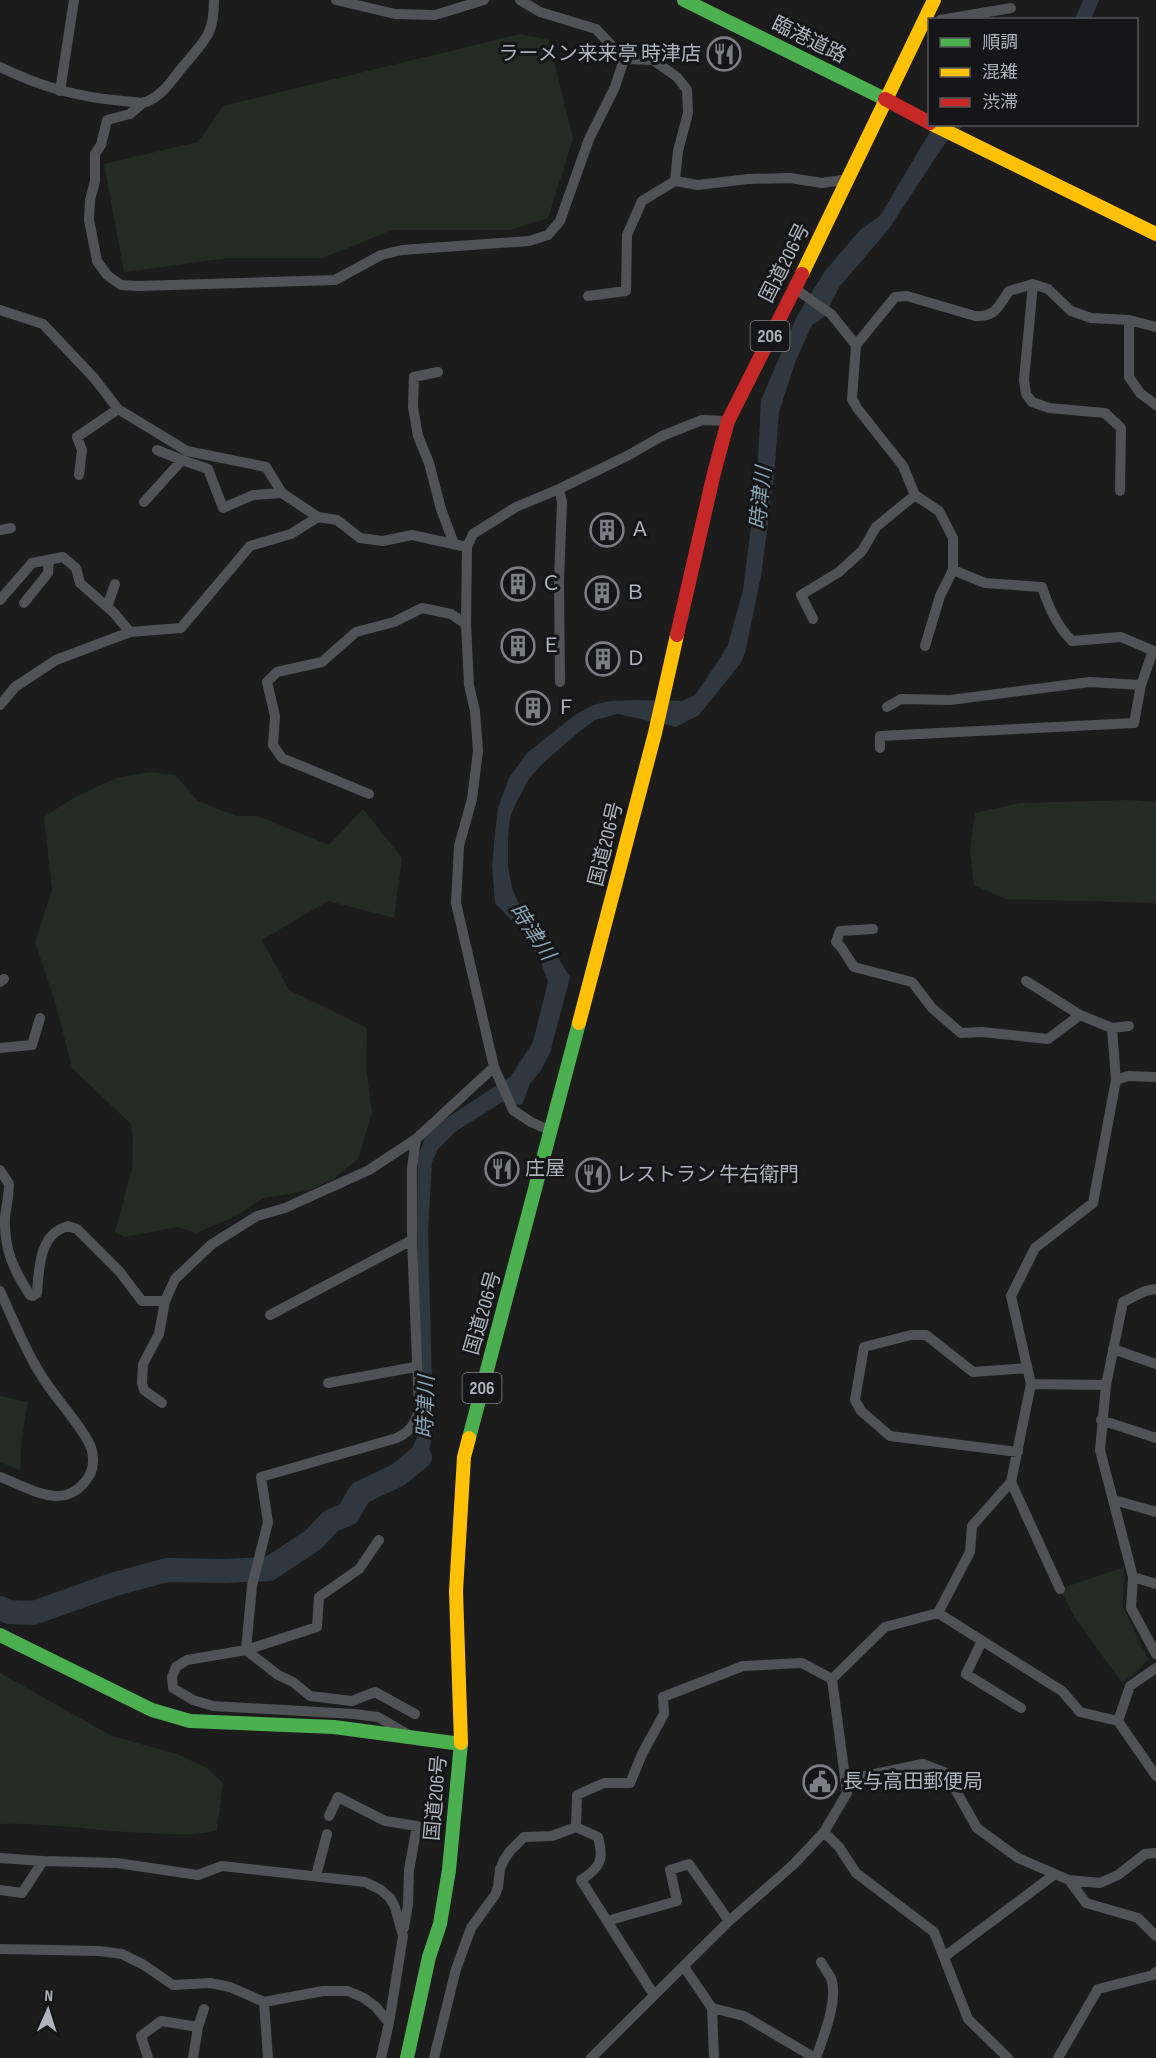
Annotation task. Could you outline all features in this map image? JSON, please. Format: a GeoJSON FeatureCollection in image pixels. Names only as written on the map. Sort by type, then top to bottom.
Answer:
{"type":"FeatureCollection","features":[{"type":"Feature","properties":{"kind":"main road","name":"臨港道路"},"geometry":{"type":"LineString","coordinates":[[684,0],[928,120]]}},
{"type":"Feature","properties":{"kind":"main road","name":"国道206号"},"geometry":{"type":"LineString","coordinates":[[407,2058],[429,1957],[441,1924],[449,1870],[461,1744],[456,1591],[464,1457],[655,733],[714,473],[728,421],[800,292],[885,99],[926,22],[934,0]]}},
{"type":"Feature","properties":{"kind":"main road","name":"臨港道路"},"geometry":{"type":"LineString","coordinates":[[941,126],[965,137]]}},
{"type":"Feature","properties":{"kind":"main road"},"geometry":{"type":"LineString","coordinates":[[954,126],[965,137],[1156,234]]}},
{"type":"Feature","properties":{"kind":"main road"},"geometry":{"type":"LineString","coordinates":[[965,137],[1156,224]]}},
{"type":"Feature","properties":{"kind":"main road"},"geometry":{"type":"LineString","coordinates":[[0,1635],[152,1710],[190,1721],[334,1727],[461,1744]]}},
{"type":"Feature","properties":{"kind":"street"},"geometry":{"type":"LineString","coordinates":[[60,91],[74,0]]}},
{"type":"Feature","properties":{"kind":"street"},"geometry":{"type":"LineString","coordinates":[[214,0],[214,22],[206,39],[165,90],[129,114],[107,120],[101,146],[95,154],[95,181],[88,220],[97,261],[107,275],[122,285],[335,280],[381,255],[402,250],[529,241],[548,235],[560,221],[589,139],[615,87],[624,60]]}},
{"type":"Feature","properties":{"kind":"street"},"geometry":{"type":"LineString","coordinates":[[338,0],[395,14],[435,15],[484,0]]}},
{"type":"Feature","properties":{"kind":"street"},"geometry":{"type":"LineString","coordinates":[[520,0],[540,12],[596,29],[624,60],[653,60],[677,77],[687,90],[688,113],[678,151],[675,181]]}},
{"type":"Feature","properties":{"kind":"street"},"geometry":{"type":"LineString","coordinates":[[952,18],[1011,8]]}},
{"type":"Feature","properties":{"kind":"street"},"geometry":{"type":"LineString","coordinates":[[0,67],[33,83],[60,91],[99,99],[144,102]]}},
{"type":"Feature","properties":{"kind":"street"},"geometry":{"type":"LineString","coordinates":[[588,296],[626,291],[627,235],[642,201],[675,181],[698,185],[748,179],[790,178],[822,183],[849,179]]}},
{"type":"Feature","properties":{"kind":"street"},"geometry":{"type":"LineString","coordinates":[[1033,284],[1024,380],[1026,394],[1032,402],[1049,408],[1105,412],[1121,428],[1120,491]]}},
{"type":"Feature","properties":{"kind":"street"},"geometry":{"type":"LineString","coordinates":[[925,646],[940,596],[953,570],[953,538],[939,511],[915,495],[903,466],[852,399],[856,345],[895,297],[907,296],[975,316],[987,317],[995,312],[1009,291],[1033,284],[1048,289],[1071,311],[1091,318],[1128,320],[1156,327]]}},
{"type":"Feature","properties":{"kind":"street"},"geometry":{"type":"LineString","coordinates":[[800,292],[831,314],[856,345]]}},
{"type":"Feature","properties":{"kind":"street"},"geometry":{"type":"LineString","coordinates":[[0,310],[43,324],[94,378],[118,409],[187,451],[266,466],[282,492],[318,517],[337,520],[360,538],[383,541],[412,535],[467,547]]}},
{"type":"Feature","properties":{"kind":"street"},"geometry":{"type":"LineString","coordinates":[[1128,320],[1129,377],[1140,393],[1156,405]]}},
{"type":"Feature","properties":{"kind":"street"},"geometry":{"type":"LineString","coordinates":[[438,372],[414,377],[413,407],[418,436],[429,463],[441,509],[454,544]]}},
{"type":"Feature","properties":{"kind":"street"},"geometry":{"type":"LineString","coordinates":[[79,475],[82,450],[77,436],[118,409]]}},
{"type":"Feature","properties":{"kind":"street"},"geometry":{"type":"LineString","coordinates":[[551,1131],[513,1110],[494,1067],[456,903],[459,846],[472,799],[478,751],[475,711],[469,685],[466,624],[467,547],[473,534],[516,507],[627,456],[662,436],[702,420],[728,421]]}},
{"type":"Feature","properties":{"kind":"street"},"geometry":{"type":"LineString","coordinates":[[157,450],[208,469],[222,508],[253,495],[282,492]]}},
{"type":"Feature","properties":{"kind":"street"},"geometry":{"type":"LineString","coordinates":[[144,502],[182,460]]}},
{"type":"Feature","properties":{"kind":"street"},"geometry":{"type":"LineString","coordinates":[[559,489],[562,502],[559,581],[560,682]]}},
{"type":"Feature","properties":{"kind":"street"},"geometry":{"type":"LineString","coordinates":[[813,619],[801,595],[839,572],[862,551],[876,527],[915,495]]}},
{"type":"Feature","properties":{"kind":"street"},"geometry":{"type":"LineString","coordinates":[[0,705],[15,687],[56,660],[130,632],[181,628],[250,546],[291,534],[318,517]]}},
{"type":"Feature","properties":{"kind":"street"},"geometry":{"type":"LineString","coordinates":[[0,600],[32,563],[63,557],[76,568],[80,583],[130,632]]}},
{"type":"Feature","properties":{"kind":"street"},"geometry":{"type":"LineString","coordinates":[[24,603],[48,573],[49,560]]}},
{"type":"Feature","properties":{"kind":"street"},"geometry":{"type":"LineString","coordinates":[[880,748],[880,736],[1134,723],[1141,685],[1155,651],[1121,637],[1072,640],[1059,627],[1049,609],[1042,587],[985,583],[953,570]]}},
{"type":"Feature","properties":{"kind":"street"},"geometry":{"type":"LineString","coordinates":[[107,607],[116,584]]}},
{"type":"Feature","properties":{"kind":"street"},"geometry":{"type":"LineString","coordinates":[[369,794],[282,758],[273,745],[275,716],[267,682],[277,672],[322,662],[356,632],[394,622],[422,608],[451,614],[466,624]]}},
{"type":"Feature","properties":{"kind":"street"},"geometry":{"type":"LineString","coordinates":[[887,707],[901,699],[950,700],[1090,682],[1141,685]]}},
{"type":"Feature","properties":{"kind":"street"},"geometry":{"type":"LineString","coordinates":[[873,929],[840,931],[836,942],[854,967],[912,982],[932,1008],[961,1033],[982,1032],[1048,1039],[1080,1015]]}},
{"type":"Feature","properties":{"kind":"street"},"geometry":{"type":"LineString","coordinates":[[1026,981],[1080,1015],[1112,1028],[1129,1026]]}},
{"type":"Feature","properties":{"kind":"street"},"geometry":{"type":"LineString","coordinates":[[0,1048],[35,1049],[40,1018]]}},
{"type":"Feature","properties":{"kind":"street"},"geometry":{"type":"LineString","coordinates":[[938,1613],[970,1552],[972,1526],[1011,1482],[1030,1384],[1011,1296],[1035,1248],[1093,1203],[1116,1080],[1112,1028]]}},
{"type":"Feature","properties":{"kind":"street"},"geometry":{"type":"LineString","coordinates":[[162,1403],[144,1389],[142,1383],[144,1364],[159,1334],[165,1301],[176,1279],[212,1245],[257,1216],[285,1208],[369,1170],[416,1139],[494,1067]]}},
{"type":"Feature","properties":{"kind":"street"},"geometry":{"type":"LineString","coordinates":[[1116,1080],[1128,1076],[1156,1077]]}},
{"type":"Feature","properties":{"kind":"street"},"geometry":{"type":"LineString","coordinates":[[246,1650],[252,1586],[268,1522],[261,1477],[397,1438],[409,1432],[416,1421],[418,1409],[411,1240],[412,1168],[416,1139]]}},
{"type":"Feature","properties":{"kind":"street"},"geometry":{"type":"LineString","coordinates":[[0,1170],[9,1184],[5,1216],[9,1257],[18,1278],[30,1295],[37,1293],[39,1269],[47,1241],[53,1233],[68,1226],[77,1229],[119,1271],[142,1300],[165,1301]]}},
{"type":"Feature","properties":{"kind":"street"},"geometry":{"type":"LineString","coordinates":[[270,1315],[411,1240]]}},
{"type":"Feature","properties":{"kind":"street"},"geometry":{"type":"LineString","coordinates":[[1156,1289],[1145,1291],[1123,1302],[1106,1384],[1100,1450],[1133,1577],[1131,1608],[1156,1654]]}},
{"type":"Feature","properties":{"kind":"street"},"geometry":{"type":"LineString","coordinates":[[0,1292],[38,1370],[88,1441],[93,1456],[91,1473],[83,1485],[66,1495],[46,1496],[0,1477]]}},
{"type":"Feature","properties":{"kind":"street"},"geometry":{"type":"LineString","coordinates":[[1018,1452],[890,1436],[861,1411],[855,1400],[864,1347],[911,1335],[926,1335],[972,1372],[1027,1368]]}},
{"type":"Feature","properties":{"kind":"street"},"geometry":{"type":"LineString","coordinates":[[1113,1349],[1156,1364]]}},
{"type":"Feature","properties":{"kind":"street"},"geometry":{"type":"LineString","coordinates":[[328,1383],[415,1367]]}},
{"type":"Feature","properties":{"kind":"street"},"geometry":{"type":"LineString","coordinates":[[1030,1384],[1106,1384]]}},
{"type":"Feature","properties":{"kind":"street"},"geometry":{"type":"LineString","coordinates":[[1101,1420],[1156,1438]]}},
{"type":"Feature","properties":{"kind":"street"},"geometry":{"type":"LineString","coordinates":[[1011,1482],[1060,1589]]}},
{"type":"Feature","properties":{"kind":"street"},"geometry":{"type":"LineString","coordinates":[[1114,1500],[1156,1512]]}},
{"type":"Feature","properties":{"kind":"street"},"geometry":{"type":"LineString","coordinates":[[379,1540],[359,1569],[319,1597],[317,1627],[246,1650],[187,1660],[176,1667],[172,1677],[173,1688],[192,1700],[213,1706],[378,1717],[415,1738]]}},
{"type":"Feature","properties":{"kind":"street"},"geometry":{"type":"LineString","coordinates":[[1133,1577],[1156,1584]]}},
{"type":"Feature","properties":{"kind":"street"},"geometry":{"type":"LineString","coordinates":[[832,1679],[885,1627],[938,1613],[1062,1691],[1080,1712],[1118,1722],[1156,1776]]}},
{"type":"Feature","properties":{"kind":"street"},"geometry":{"type":"LineString","coordinates":[[982,1641],[966,1674],[1021,1708]]}},
{"type":"Feature","properties":{"kind":"street"},"geometry":{"type":"LineString","coordinates":[[246,1650],[310,1696],[352,1701],[375,1692],[415,1714]]}},
{"type":"Feature","properties":{"kind":"street"},"geometry":{"type":"LineString","coordinates":[[576,1827],[578,1795],[604,1783],[630,1783],[643,1752],[664,1714],[663,1697],[743,1666],[802,1663],[832,1679]]}},
{"type":"Feature","properties":{"kind":"street"},"geometry":{"type":"LineString","coordinates":[[1118,1722],[1130,1686],[1156,1668]]}},
{"type":"Feature","properties":{"kind":"street"},"geometry":{"type":"LineString","coordinates":[[591,2058],[729,1921],[794,1864],[824,1832],[847,1793],[832,1679]]}},
{"type":"Feature","properties":{"kind":"street"},"geometry":{"type":"LineString","coordinates":[[845,1780],[923,1764],[946,1773],[977,1828],[1018,1858],[1069,1880],[1100,1883],[1118,1875],[1145,1854],[1156,1853]]}},
{"type":"Feature","properties":{"kind":"street"},"geometry":{"type":"LineString","coordinates":[[329,1816],[338,1797],[386,1821],[417,1826],[409,1870],[408,1904],[389,2023],[381,2058]]}},
{"type":"Feature","properties":{"kind":"street"},"geometry":{"type":"LineString","coordinates":[[434,2058],[456,1969],[471,1928],[498,1887],[500,1869],[504,1860],[524,1837],[552,1836],[576,1827],[598,1836],[603,1853],[596,1870],[581,1880],[654,1995]]}},
{"type":"Feature","properties":{"kind":"street"},"geometry":{"type":"LineString","coordinates":[[824,1832],[839,1847],[856,1874],[934,1932],[968,2019],[1008,2058]]}},
{"type":"Feature","properties":{"kind":"street"},"geometry":{"type":"LineString","coordinates":[[316,1876],[327,1834]]}},
{"type":"Feature","properties":{"kind":"street"},"geometry":{"type":"LineString","coordinates":[[0,1858],[117,1863],[198,1875],[222,1866],[365,1882],[381,1890],[390,1898],[395,1907],[403,1936]]}},
{"type":"Feature","properties":{"kind":"street"},"geometry":{"type":"LineString","coordinates":[[0,1890],[21,1893],[43,1861]]}},
{"type":"Feature","properties":{"kind":"street"},"geometry":{"type":"LineString","coordinates":[[607,1921],[677,1901],[670,1870],[688,1864],[729,1921]]}},
{"type":"Feature","properties":{"kind":"street"},"geometry":{"type":"LineString","coordinates":[[944,1957],[1054,1874]]}},
{"type":"Feature","properties":{"kind":"street"},"geometry":{"type":"LineString","coordinates":[[1069,1880],[1086,1903],[1138,1918],[1156,1936]]}},
{"type":"Feature","properties":{"kind":"street"},"geometry":{"type":"LineString","coordinates":[[0,1949],[99,1950],[122,1954],[144,1965],[173,1985],[210,1983],[230,1987],[264,2002],[323,1991],[348,1991],[364,1998],[376,2007],[389,2023]]}},
{"type":"Feature","properties":{"kind":"street"},"geometry":{"type":"LineString","coordinates":[[712,2008],[744,2016],[815,2058],[825,2032],[833,1995],[831,1979],[820,1962]]}},
{"type":"Feature","properties":{"kind":"street"},"geometry":{"type":"LineString","coordinates":[[684,1967],[712,2008],[714,2058]]}},
{"type":"Feature","properties":{"kind":"street"},"geometry":{"type":"LineString","coordinates":[[1058,2058],[1098,1989],[1153,1975],[1156,1972]]}},
{"type":"Feature","properties":{"kind":"street"},"geometry":{"type":"LineString","coordinates":[[264,2002],[268,2058]]}},
{"type":"Feature","properties":{"kind":"street"},"geometry":{"type":"LineString","coordinates":[[193,2058],[198,2027],[204,2009]]}},
{"type":"Feature","properties":{"kind":"street"},"geometry":{"type":"LineString","coordinates":[[148,2058],[141,2036],[161,2021],[198,2027]]}},
{"type":"Feature","properties":{"kind":"shaded area"},"geometry":{"type":"Polygon","coordinates":[[[520,34],[549,40],[573,139],[548,218],[510,230],[392,230],[323,258],[228,258],[124,272],[104,164],[198,142],[223,106],[520,34]]]}},
{"type":"Feature","properties":{"kind":"shaded area"},"geometry":{"type":"Polygon","coordinates":[[[149,772],[175,775],[198,801],[236,816],[258,816],[329,845],[363,809],[402,858],[394,918],[328,901],[262,940],[289,990],[367,1028],[366,1067],[372,1113],[358,1159],[333,1179],[311,1190],[264,1198],[232,1218],[196,1233],[178,1227],[125,1237],[115,1232],[132,1168],[131,1124],[72,1068],[56,1005],[35,942],[52,890],[44,817],[75,797],[116,778],[149,772]]]}},
{"type":"Feature","properties":{"kind":"shaded area"},"geometry":{"type":"Polygon","coordinates":[[[1130,800],[1156,802],[1156,903],[1005,899],[974,885],[970,850],[975,813],[1020,803],[1130,800]]]}},
{"type":"Feature","properties":{"kind":"shaded area"},"geometry":{"type":"Polygon","coordinates":[[[0,1396],[28,1402],[22,1437],[20,1470],[0,1462],[0,1396]]]}},
{"type":"Feature","properties":{"kind":"shaded area"},"geometry":{"type":"Polygon","coordinates":[[[1124,1567],[1123,1607],[1148,1659],[1141,1668],[1122,1683],[1075,1618],[1060,1589],[1124,1567]]]}},
{"type":"Feature","properties":{"kind":"shaded area"},"geometry":{"type":"Polygon","coordinates":[[[0,1673],[112,1736],[177,1754],[207,1768],[223,1783],[217,1830],[199,1834],[175,1834],[37,1824],[0,1824],[0,1673]]]}},
{"type":"Feature","properties":{"kind":"water"},"geometry":{"type":"Polygon","coordinates":[[[1083,0],[1099,0],[1091,18],[1075,18],[1083,0]]]}},
{"type":"Feature","properties":{"kind":"water","name":"時津川"},"geometry":{"type":"Polygon","coordinates":[[[933,126],[963,126],[946,142],[888,230],[840,286],[824,317],[812,325],[796,360],[779,412],[774,477],[761,576],[745,653],[740,664],[699,715],[676,727],[618,714],[595,720],[542,764],[529,779],[510,818],[508,867],[512,888],[518,902],[539,927],[570,977],[550,1053],[530,1084],[522,1105],[502,1102],[455,1132],[438,1149],[432,1162],[428,1230],[433,1426],[429,1453],[423,1468],[397,1479],[393,1472],[412,1448],[422,1418],[417,1229],[418,1156],[425,1138],[436,1125],[511,1076],[533,1042],[548,982],[540,960],[526,935],[495,903],[492,866],[495,833],[498,808],[509,778],[527,753],[575,715],[593,705],[610,701],[682,701],[695,695],[717,663],[728,645],[743,590],[757,479],[761,400],[797,316],[825,271],[860,230],[880,216],[933,126]]]}},
{"type":"Feature","properties":{"kind":"waterway","name":"時津川"},"geometry":{"type":"LineString","coordinates":[[0,1608],[9,1612],[33,1613],[115,1584],[167,1570],[269,1569],[313,1540],[331,1521],[348,1514],[360,1493],[398,1475],[420,1457]]}},
{"type":"Feature","properties":{"kind":"traffic: fast"},"geometry":{"type":"LineString","coordinates":[[684,0],[885,99]]}},
{"type":"Feature","properties":{"kind":"traffic: fast"},"geometry":{"type":"LineString","coordinates":[[469,1438],[579,1023]]}},
{"type":"Feature","properties":{"kind":"traffic: fast"},"geometry":{"type":"LineString","coordinates":[[0,1635],[152,1710],[190,1721],[334,1727],[461,1744]]}},
{"type":"Feature","properties":{"kind":"traffic: fast"},"geometry":{"type":"LineString","coordinates":[[407,2058],[429,1957],[440,1924],[449,1870],[461,1743]]}},
{"type":"Feature","properties":{"kind":"traffic: slow"},"geometry":{"type":"LineString","coordinates":[[802,274],[934,0]]}},
{"type":"Feature","properties":{"kind":"traffic: slow"},"geometry":{"type":"LineString","coordinates":[[936,126],[1156,234]]}},
{"type":"Feature","properties":{"kind":"traffic: slow"},"geometry":{"type":"LineString","coordinates":[[579,1023],[655,733],[677,635]]}},
{"type":"Feature","properties":{"kind":"traffic: slow"},"geometry":{"type":"LineString","coordinates":[[461,1743],[456,1591],[464,1457],[469,1438]]}},
{"type":"Feature","properties":{"kind":"traffic: jam"},"geometry":{"type":"LineString","coordinates":[[885,99],[928,122]]}},
{"type":"Feature","properties":{"kind":"traffic: jam"},"geometry":{"type":"LineString","coordinates":[[677,635],[728,421],[802,274]]}},
{"type":"Feature","properties":{"kind":"place","name":"ラーメン来来亭 時津店"},"geometry":{"type":"Point","coordinates":[724,54]}},
{"type":"Feature","properties":{"kind":"place","name":"Ａ"},"geometry":{"type":"Point","coordinates":[607,530]}},
{"type":"Feature","properties":{"kind":"place","name":"Ｃ"},"geometry":{"type":"Point","coordinates":[518,584]}},
{"type":"Feature","properties":{"kind":"place","name":"Ｂ"},"geometry":{"type":"Point","coordinates":[602,593]}},
{"type":"Feature","properties":{"kind":"place","name":"Ｅ"},"geometry":{"type":"Point","coordinates":[518,646]}},
{"type":"Feature","properties":{"kind":"place","name":"Ｄ"},"geometry":{"type":"Point","coordinates":[603,659]}},
{"type":"Feature","properties":{"kind":"place","name":"Ｆ"},"geometry":{"type":"Point","coordinates":[533,708]}},
{"type":"Feature","properties":{"kind":"place","name":"庄屋"},"geometry":{"type":"Point","coordinates":[502,1169]}},
{"type":"Feature","properties":{"kind":"place","name":"レストラン 牛右衛門"},"geometry":{"type":"Point","coordinates":[593,1175]}},
{"type":"Feature","properties":{"kind":"place","name":"長与高田郵便局"},"geometry":{"type":"Point","coordinates":[820,1782]}}]}
